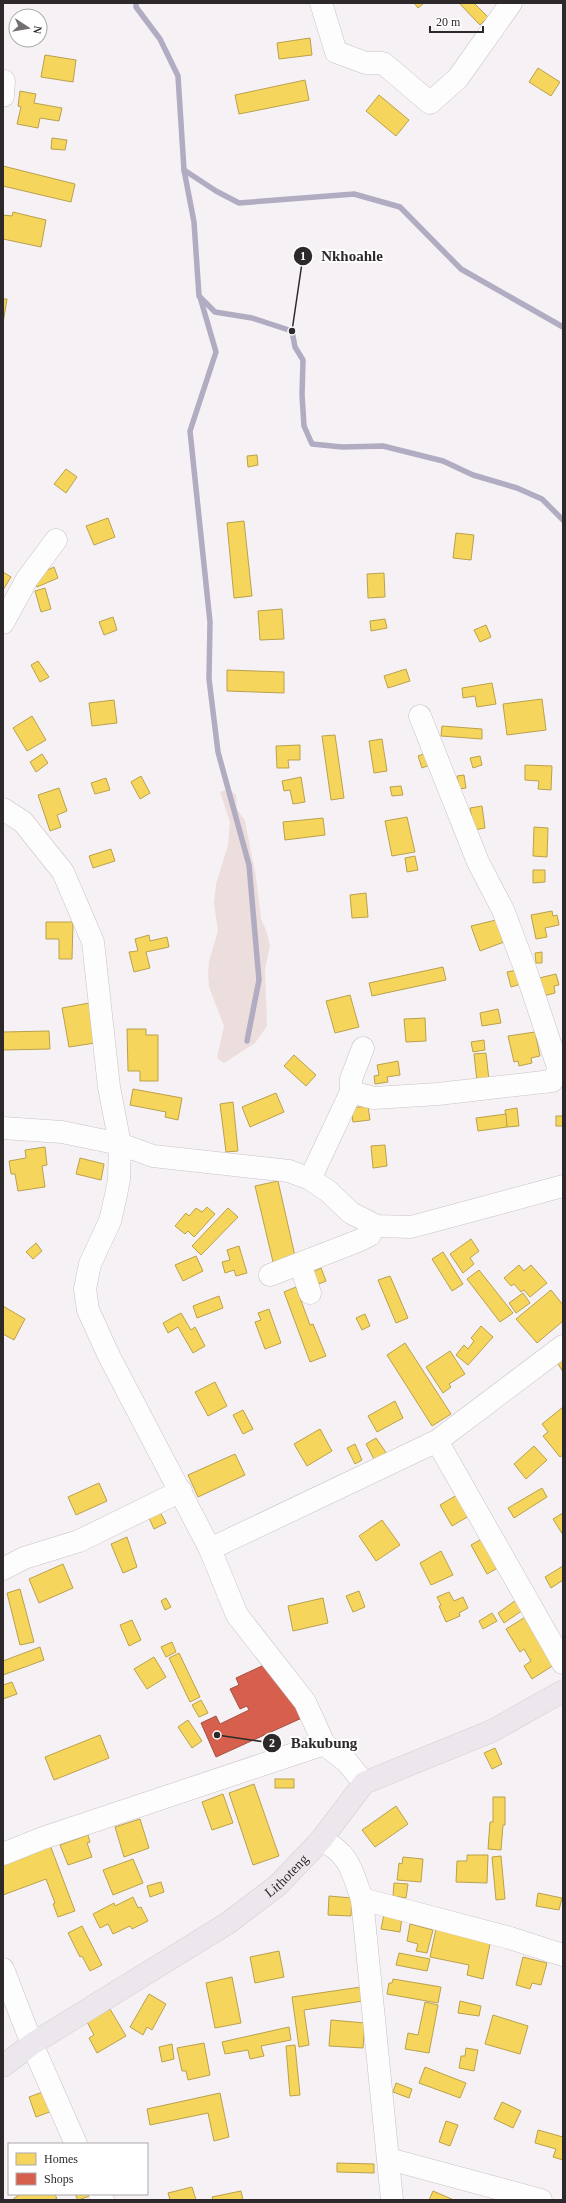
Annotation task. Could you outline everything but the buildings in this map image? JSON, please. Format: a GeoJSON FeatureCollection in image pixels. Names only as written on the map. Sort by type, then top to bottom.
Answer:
{"type":"FeatureCollection","features":[{"type":"Feature","properties":{"kind":"main road"},"geometry":{"type":"LineString","coordinates":[[364,1783],[492,1731],[563,1691]]}},
{"type":"Feature","properties":{"kind":"main road","name":"Lithoteng"},"geometry":{"type":"LineString","coordinates":[[3,2066],[32,2044],[228,1923],[278,1885],[322,1840],[364,1783]]}},
{"type":"Feature","properties":{"kind":"street"},"geometry":{"type":"LineString","coordinates":[[321,3],[336,52],[366,63],[383,63],[430,103],[458,78],[511,3]]}},
{"type":"Feature","properties":{"kind":"street"},"geometry":{"type":"LineString","coordinates":[[3,623],[26,579],[56,540]]}},
{"type":"Feature","properties":{"kind":"street"},"geometry":{"type":"LineString","coordinates":[[351,1092],[374,1098],[438,1094],[552,1081],[559,1070],[526,972],[503,910],[478,862],[420,716]]}},
{"type":"Feature","properties":{"kind":"street"},"geometry":{"type":"LineString","coordinates":[[3,809],[23,822],[63,872],[93,942],[109,1087],[120,1144],[119,1179],[110,1221],[90,1264],[85,1289],[88,1310],[150,1436],[181,1491],[210,1549],[237,1615],[304,1702],[324,1744],[347,1762],[364,1783]]}},
{"type":"Feature","properties":{"kind":"street"},"geometry":{"type":"LineString","coordinates":[[310,1179],[351,1092],[351,1080],[363,1048]]}},
{"type":"Feature","properties":{"kind":"street"},"geometry":{"type":"LineString","coordinates":[[3,1128],[62,1132],[120,1144],[153,1156],[289,1171],[310,1179],[328,1191],[351,1213],[377,1226],[411,1227],[563,1186]]}},
{"type":"Feature","properties":{"kind":"street"},"geometry":{"type":"LineString","coordinates":[[270,1275],[370,1235],[373,1224]]}},
{"type":"Feature","properties":{"kind":"street"},"geometry":{"type":"LineString","coordinates":[[300,1264],[310,1293]]}},
{"type":"Feature","properties":{"kind":"street"},"geometry":{"type":"LineString","coordinates":[[210,1549],[437,1441],[563,1346]]}},
{"type":"Feature","properties":{"kind":"street"},"geometry":{"type":"LineString","coordinates":[[437,1441],[563,1663]]}},
{"type":"Feature","properties":{"kind":"street"},"geometry":{"type":"LineString","coordinates":[[3,1569],[24,1558],[79,1541],[181,1491]]}},
{"type":"Feature","properties":{"kind":"street"},"geometry":{"type":"LineString","coordinates":[[3,1854],[43,1838],[324,1744]]}},
{"type":"Feature","properties":{"kind":"street"},"geometry":{"type":"LineString","coordinates":[[322,1840],[335,1846],[348,1861],[362,1899],[392,2200]]}},
{"type":"Feature","properties":{"kind":"street"},"geometry":{"type":"LineString","coordinates":[[362,1899],[510,1938],[563,1955]]}},
{"type":"Feature","properties":{"kind":"street"},"geometry":{"type":"LineString","coordinates":[[3,1969],[32,2044],[76,2143]]}},
{"type":"Feature","properties":{"kind":"street"},"geometry":{"type":"LineString","coordinates":[[389,2159],[541,2200]]}},
{"type":"Feature","properties":{"kind":"shaded area"},"geometry":{"type":"Polygon","coordinates":[[[228,789],[236,795],[237,809],[245,821],[256,877],[261,919],[266,930],[270,946],[265,969],[267,1026],[255,1043],[224,1063],[217,1058],[224,1026],[209,987],[208,975],[209,961],[218,931],[214,903],[216,884],[228,845],[230,822],[220,792],[228,789]]]}},
{"type":"Feature","properties":{"kind":"waterway"},"geometry":{"type":"LineString","coordinates":[[136,3],[136,7],[160,39],[178,76],[184,170],[194,222],[199,296],[215,312],[252,318],[292,331],[295,347],[303,360],[302,395],[304,426],[312,444],[342,447],[383,446],[443,461],[473,475],[517,488],[542,499],[563,520]]}},
{"type":"Feature","properties":{"kind":"waterway"},"geometry":{"type":"LineString","coordinates":[[184,170],[216,191],[239,203],[354,194],[400,207],[461,269],[563,327]]}},
{"type":"Feature","properties":{"kind":"waterway"},"geometry":{"type":"LineString","coordinates":[[200,297],[216,352],[190,431],[210,622],[209,679],[218,752],[249,865],[259,980],[247,1041]]}},
{"type":"Feature","properties":{"kind":"place","name":"Nkhoahle"},"geometry":{"type":"Point","coordinates":[292,331]}},
{"type":"Feature","properties":{"kind":"place","name":"Bakubung"},"geometry":{"type":"Point","coordinates":[217,1735]}}]}
